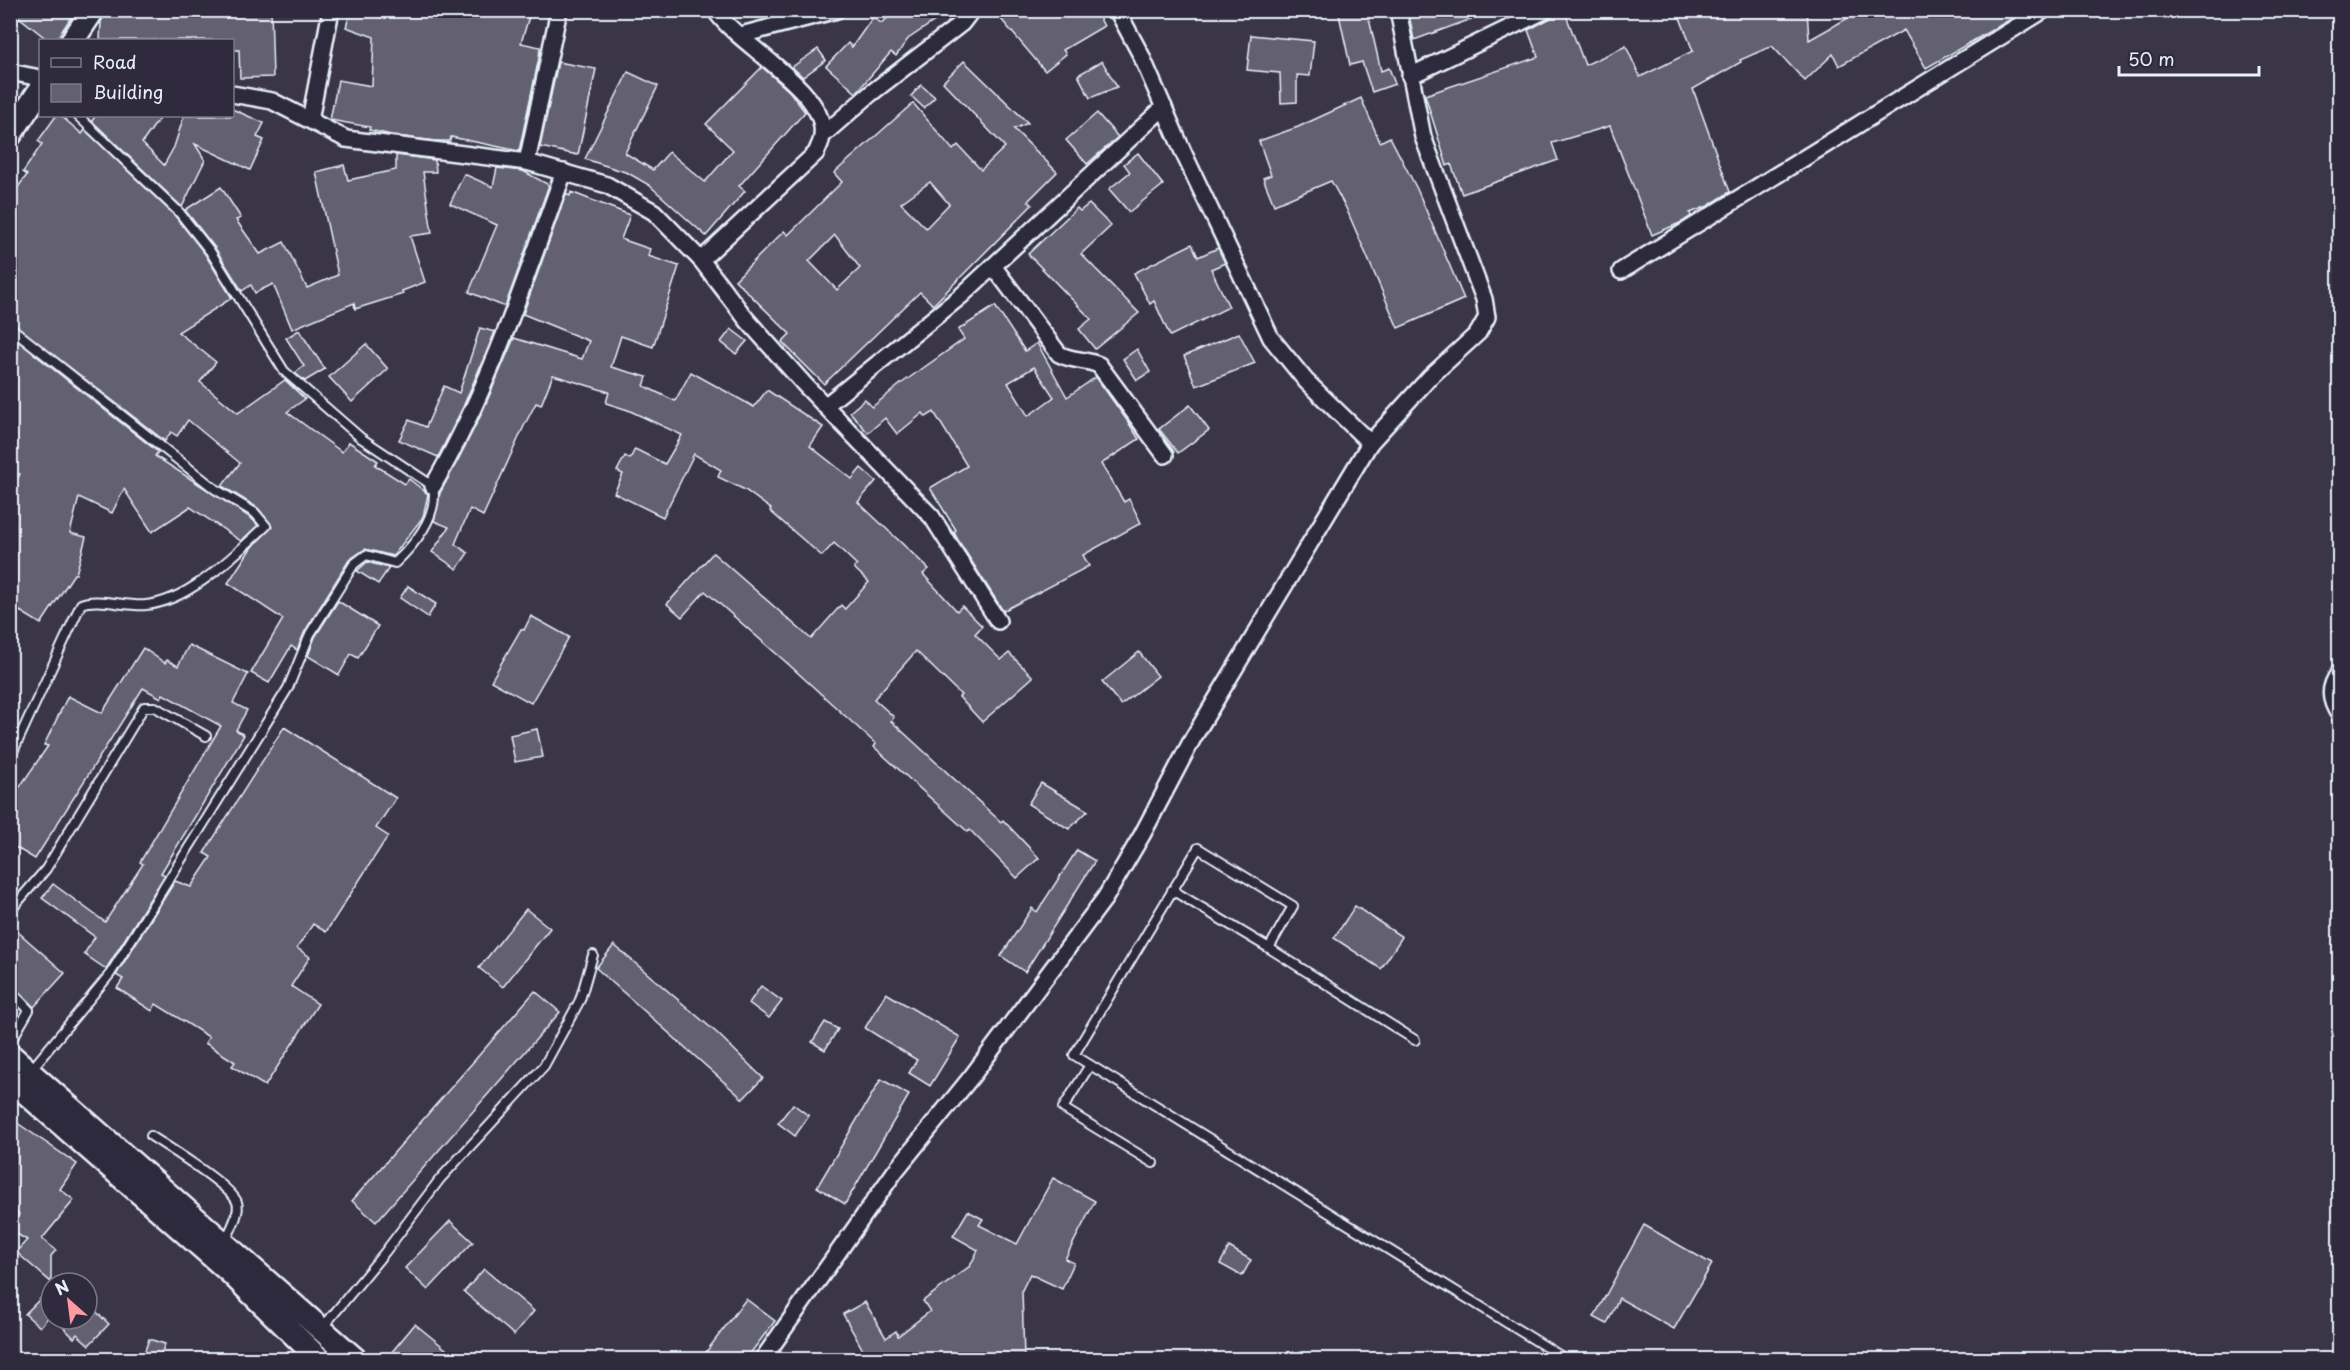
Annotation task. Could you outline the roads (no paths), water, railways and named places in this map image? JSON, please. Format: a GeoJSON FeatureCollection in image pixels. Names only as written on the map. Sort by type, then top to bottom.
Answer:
{"type":"FeatureCollection","features":[{"type":"Feature","properties":{"kind":"main road"},"geometry":{"type":"LineString","coordinates":[[74,39],[93,10]]}},
{"type":"Feature","properties":{"kind":"main road"},"geometry":{"type":"LineString","coordinates":[[10,135],[39,90]]}},
{"type":"Feature","properties":{"kind":"main road"},"geometry":{"type":"LineString","coordinates":[[10,1055],[20,1075],[320,1359]]}},
{"type":"Feature","properties":{"kind":"main road"},"geometry":{"type":"LineString","coordinates":[[20,1075],[224,1244],[356,1359]]}},
{"type":"Feature","properties":{"kind":"street"},"geometry":{"type":"LineString","coordinates":[[310,120],[332,10]]}},
{"type":"Feature","properties":{"kind":"street"},"geometry":{"type":"LineString","coordinates":[[526,162],[559,10]]}},
{"type":"Feature","properties":{"kind":"street"},"geometry":{"type":"LineString","coordinates":[[715,10],[805,95],[820,116],[823,135]]}},
{"type":"Feature","properties":{"kind":"street"},"geometry":{"type":"LineString","coordinates":[[741,35],[837,10]]}},
{"type":"Feature","properties":{"kind":"street"},"geometry":{"type":"LineString","coordinates":[[701,260],[816,153],[823,135],[870,94],[962,23],[972,10]]}},
{"type":"Feature","properties":{"kind":"street"},"geometry":{"type":"LineString","coordinates":[[1117,10],[1141,55],[1271,338],[1306,381],[1370,443]]}},
{"type":"Feature","properties":{"kind":"street"},"geometry":{"type":"LineString","coordinates":[[762,1359],[896,1170],[979,1067],[1105,898],[1250,641],[1370,443],[1430,377],[1478,333],[1487,317],[1484,299],[1423,137],[1398,10]]}},
{"type":"Feature","properties":{"kind":"street"},"geometry":{"type":"LineString","coordinates":[[1410,76],[1546,10]]}},
{"type":"Feature","properties":{"kind":"street"},"geometry":{"type":"LineString","coordinates":[[1621,271],[2044,10]]}},
{"type":"Feature","properties":{"kind":"street"},"geometry":{"type":"LineString","coordinates":[[10,72],[39,87]]}},
{"type":"Feature","properties":{"kind":"street"},"geometry":{"type":"LineString","coordinates":[[234,94],[272,101],[346,139],[526,162],[564,172],[607,185],[654,212],[701,260],[747,320],[825,406],[932,517],[998,621]]}},
{"type":"Feature","properties":{"kind":"street"},"geometry":{"type":"LineString","coordinates":[[825,406],[961,296],[1164,107]]}},
{"type":"Feature","properties":{"kind":"street"},"geometry":{"type":"LineString","coordinates":[[433,486],[451,455],[484,385],[564,172]]}},
{"type":"Feature","properties":{"kind":"street"},"geometry":{"type":"LineString","coordinates":[[993,266],[1059,354],[1068,359],[1086,360],[1099,365],[1165,455]]}},
{"type":"Feature","properties":{"kind":"street"},"geometry":{"type":"LineString","coordinates":[[2340,672],[2331,683],[2331,701],[2340,717]]}},
{"type":"Feature","properties":{"kind":"lane"},"geometry":{"type":"LineString","coordinates":[[20,1075],[110,974],[288,688],[310,634],[354,564],[366,555],[395,563],[423,532],[431,510],[433,486],[361,438],[284,371],[210,251],[179,212],[126,158],[79,117]]}},
{"type":"Feature","properties":{"kind":"lane"},"geometry":{"type":"LineString","coordinates":[[10,327],[215,489],[255,513],[266,526],[219,569],[179,594],[150,605],[128,606],[88,600],[81,604],[10,758]]}},
{"type":"Feature","properties":{"kind":"lane"},"geometry":{"type":"LineString","coordinates":[[10,911],[46,869],[144,707],[155,707],[206,736]]}},
{"type":"Feature","properties":{"kind":"lane"},"geometry":{"type":"LineString","coordinates":[[1269,948],[1293,906],[1197,848],[1074,1055],[1566,1359]]}},
{"type":"Feature","properties":{"kind":"lane"},"geometry":{"type":"LineString","coordinates":[[1172,890],[1269,948],[1414,1040]]}},
{"type":"Feature","properties":{"kind":"lane"},"geometry":{"type":"LineString","coordinates":[[322,1328],[385,1252],[440,1179],[544,1066],[580,1000],[593,955]]}},
{"type":"Feature","properties":{"kind":"lane"},"geometry":{"type":"LineString","coordinates":[[10,990],[29,1010],[10,1043]]}},
{"type":"Feature","properties":{"kind":"lane"},"geometry":{"type":"LineString","coordinates":[[1090,1065],[1063,1108],[1153,1163]]}},
{"type":"Feature","properties":{"kind":"lane"},"geometry":{"type":"LineString","coordinates":[[151,1136],[228,1190],[237,1203],[237,1214],[224,1244]]}}]}
